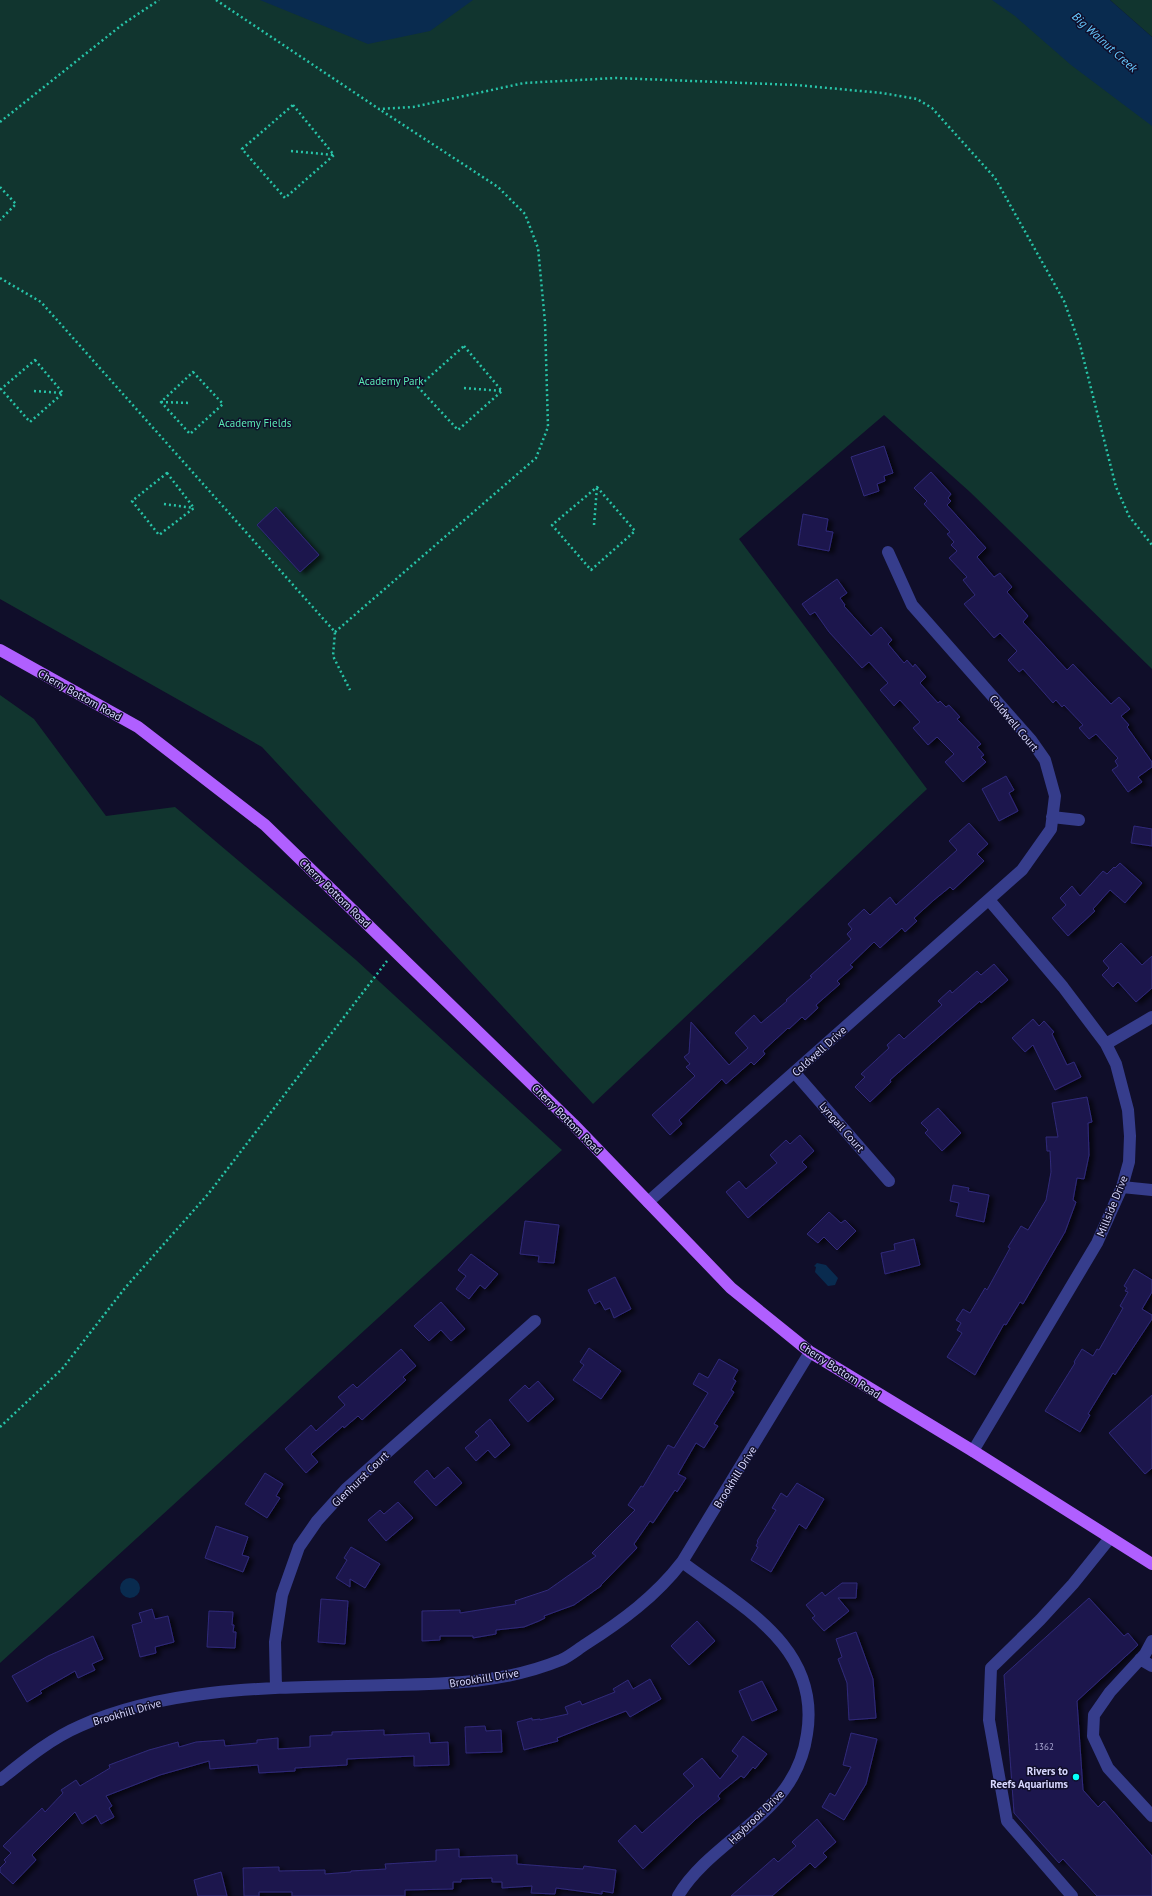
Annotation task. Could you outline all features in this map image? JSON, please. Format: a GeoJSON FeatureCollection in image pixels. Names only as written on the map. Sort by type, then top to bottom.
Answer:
{"type":"FeatureCollection","features":[{"type":"Feature","properties":{"kind":"main road","name":"Cherry Bottom Road"},"geometry":{"type":"LineString","coordinates":[[0,650],[138,727],[265,825],[557,1109],[731,1288],[810,1352],[973,1451],[1152,1564]]}},
{"type":"Feature","properties":{"kind":"street","name":"Coldwell Court"},"geometry":{"type":"LineString","coordinates":[[888,552],[912,605],[1031,740],[1045,760],[1055,796],[1051,829],[1022,870],[989,900]]}},
{"type":"Feature","properties":{"kind":"street"},"geometry":{"type":"LineString","coordinates":[[1052,817],[1079,820]]}},
{"type":"Feature","properties":{"kind":"street","name":"Millside Drive"},"geometry":{"type":"LineString","coordinates":[[973,1451],[1097,1243],[1122,1187],[1129,1162],[1130,1136],[1128,1110],[1116,1064],[1106,1044],[1063,987],[989,900]]}},
{"type":"Feature","properties":{"kind":"street","name":"Coldwell Drive"},"geometry":{"type":"LineString","coordinates":[[648,1202],[989,900]]}},
{"type":"Feature","properties":{"kind":"street"},"geometry":{"type":"LineString","coordinates":[[1106,1044],[1152,1017]]}},
{"type":"Feature","properties":{"kind":"street","name":"Lyngail Court"},"geometry":{"type":"LineString","coordinates":[[795,1073],[889,1181]]}},
{"type":"Feature","properties":{"kind":"street"},"geometry":{"type":"LineString","coordinates":[[1122,1187],[1152,1190]]}},
{"type":"Feature","properties":{"kind":"street","name":"Glenhurst Court"},"geometry":{"type":"LineString","coordinates":[[276,1688],[275,1642],[282,1594],[299,1548],[317,1521],[346,1489],[535,1321]]}},
{"type":"Feature","properties":{"kind":"street","name":"Brookhill Drive"},"geometry":{"type":"LineString","coordinates":[[0,1780],[50,1742],[81,1726],[107,1716],[152,1703],[216,1693],[276,1688],[459,1684],[519,1673],[562,1659],[619,1623],[667,1582],[682,1562],[810,1352]]}},
{"type":"Feature","properties":{"kind":"street"},"geometry":{"type":"LineString","coordinates":[[1072,1896],[1007,1821],[989,1720],[991,1668],[1045,1615],[1110,1538]]}},
{"type":"Feature","properties":{"kind":"street","name":"Haybrook Drive"},"geometry":{"type":"LineString","coordinates":[[678,1896],[694,1875],[783,1793],[796,1771],[805,1746],[809,1722],[808,1690],[794,1657],[767,1626],[682,1562]]}},
{"type":"Feature","properties":{"kind":"street"},"geometry":{"type":"LineString","coordinates":[[1152,1641],[1140,1659],[1110,1692],[1094,1715],[1093,1736],[1108,1768],[1152,1816]]}},
{"type":"Feature","properties":{"kind":"street"},"geometry":{"type":"LineString","coordinates":[[1140,1659],[1152,1666]]}},
{"type":"Feature","properties":{"kind":"path"},"geometry":{"type":"LineString","coordinates":[[0,122],[123,24],[159,0]]}},
{"type":"Feature","properties":{"kind":"path"},"geometry":{"type":"LineString","coordinates":[[216,0],[378,109],[498,187],[525,214],[538,248],[545,322],[548,427],[536,458],[335,632],[333,656],[350,690]]}},
{"type":"Feature","properties":{"kind":"path"},"geometry":{"type":"LineString","coordinates":[[378,109],[413,107],[524,83],[616,78],[796,85],[882,93],[917,99],[932,108],[996,178],[1064,301],[1080,345],[1116,487],[1129,516],[1152,545]]}},
{"type":"Feature","properties":{"kind":"path"},"geometry":{"type":"LineString","coordinates":[[293,105],[334,155],[285,198],[242,149],[293,105]]}},
{"type":"Feature","properties":{"kind":"path"},"geometry":{"type":"LineString","coordinates":[[291,151],[334,155]]}},
{"type":"Feature","properties":{"kind":"path"},"geometry":{"type":"LineString","coordinates":[[0,187],[16,204],[0,220]]}},
{"type":"Feature","properties":{"kind":"path"},"geometry":{"type":"LineString","coordinates":[[0,278],[42,302],[335,632]]}},
{"type":"Feature","properties":{"kind":"path"},"geometry":{"type":"LineString","coordinates":[[464,346],[502,391],[458,430],[418,387],[464,346]]}},
{"type":"Feature","properties":{"kind":"path"},"geometry":{"type":"LineString","coordinates":[[35,360],[63,393],[30,422],[1,389],[35,360]]}},
{"type":"Feature","properties":{"kind":"path"},"geometry":{"type":"LineString","coordinates":[[193,372],[223,404],[190,434],[161,402],[193,372]]}},
{"type":"Feature","properties":{"kind":"path"},"geometry":{"type":"LineString","coordinates":[[464,388],[502,391]]}},
{"type":"Feature","properties":{"kind":"path"},"geometry":{"type":"LineString","coordinates":[[34,391],[63,393]]}},
{"type":"Feature","properties":{"kind":"path"},"geometry":{"type":"LineString","coordinates":[[161,402],[191,403]]}},
{"type":"Feature","properties":{"kind":"path"},"geometry":{"type":"LineString","coordinates":[[167,473],[194,508],[159,535],[132,501],[167,473]]}},
{"type":"Feature","properties":{"kind":"path"},"geometry":{"type":"LineString","coordinates":[[597,487],[635,531],[591,570],[552,526],[597,487]]}},
{"type":"Feature","properties":{"kind":"path"},"geometry":{"type":"LineString","coordinates":[[594,524],[597,487]]}},
{"type":"Feature","properties":{"kind":"path"},"geometry":{"type":"LineString","coordinates":[[164,504],[194,508]]}},
{"type":"Feature","properties":{"kind":"path"},"geometry":{"type":"LineString","coordinates":[[0,1427],[62,1369],[125,1288],[209,1193],[394,951]]}},
{"type":"Feature","properties":{"kind":"green space","name":"Academy Park"},"geometry":{"type":"Polygon","coordinates":[[[0,0],[1057,0],[1152,85],[1152,669],[970,492],[884,415],[739,539],[927,789],[593,1104],[262,747],[0,599],[0,0]]]}},
{"type":"Feature","properties":{"kind":"green space"},"geometry":{"type":"Polygon","coordinates":[[[1110,0],[1152,0],[1152,37],[1110,0]]]}},
{"type":"Feature","properties":{"kind":"green space"},"geometry":{"type":"Polygon","coordinates":[[[0,695],[34,719],[106,816],[175,807],[356,960],[562,1150],[0,1663],[0,695]]]}},
{"type":"Feature","properties":{"kind":"water"},"geometry":{"type":"Polygon","coordinates":[[[260,0],[473,0],[430,31],[368,44],[260,0]]]}},
{"type":"Feature","properties":{"kind":"water","name":"Big Walnut Creek"},"geometry":{"type":"Polygon","coordinates":[[[992,0],[1110,0],[1152,37],[1152,126],[1071,65],[1015,16],[992,0]]]}},
{"type":"Feature","properties":{"kind":"water"},"geometry":{"type":"Polygon","coordinates":[[[817,1263],[826,1265],[838,1278],[835,1285],[828,1286],[815,1272],[816,1267],[814,1266],[817,1263]]]}},
{"type":"Feature","properties":{"kind":"water"},"geometry":{"type":"Polygon","coordinates":[[[130,1578],[137,1581],[140,1588],[137,1595],[130,1598],[123,1595],[120,1588],[123,1581],[130,1578]]]}},
{"type":"Feature","properties":{"kind":"building"},"geometry":{"type":"Polygon","coordinates":[[[884,446],[893,473],[884,476],[885,481],[877,484],[879,491],[864,496],[851,457],[884,446]]]}},
{"type":"Feature","properties":{"kind":"building"},"geometry":{"type":"Polygon","coordinates":[[[931,472],[951,494],[948,498],[951,501],[947,505],[986,548],[977,557],[994,577],[1000,573],[1012,587],[1007,592],[1028,616],[1023,622],[1067,670],[1073,664],[1111,704],[1119,697],[1130,709],[1121,716],[1129,725],[1127,727],[1152,762],[1152,767],[1138,777],[1142,782],[1128,792],[1112,770],[1118,766],[1115,761],[1118,758],[1096,734],[1089,739],[1079,728],[1083,725],[1064,705],[1062,707],[1056,700],[1053,703],[1023,669],[1019,672],[1008,660],[1017,651],[1000,633],[994,638],[964,604],[975,595],[963,580],[967,577],[949,558],[957,551],[951,545],[954,542],[947,534],[950,532],[924,504],[927,501],[914,488],[931,472]]]}},
{"type":"Feature","properties":{"kind":"building"},"geometry":{"type":"Polygon","coordinates":[[[276,507],[319,555],[300,572],[257,525],[276,507]]]}},
{"type":"Feature","properties":{"kind":"building"},"geometry":{"type":"Polygon","coordinates":[[[803,514],[828,519],[826,531],[833,532],[829,551],[798,545],[803,514]]]}},
{"type":"Feature","properties":{"kind":"building"},"geometry":{"type":"Polygon","coordinates":[[[837,579],[847,593],[840,598],[845,605],[844,606],[871,636],[881,627],[892,640],[888,644],[904,663],[907,660],[913,667],[915,664],[926,677],[920,683],[938,703],[940,701],[946,707],[949,705],[960,717],[957,719],[981,744],[977,747],[984,755],[981,757],[986,762],[963,782],[945,762],[954,754],[937,737],[928,745],[913,728],[920,722],[900,700],[894,706],[880,690],[888,683],[869,662],[862,668],[829,632],[815,612],[810,615],[802,604],[837,579]]]}},
{"type":"Feature","properties":{"kind":"building"},"geometry":{"type":"Polygon","coordinates":[[[1006,776],[1014,790],[1009,793],[1018,811],[999,821],[982,789],[1006,776]]]}},
{"type":"Feature","properties":{"kind":"building"},"geometry":{"type":"Polygon","coordinates":[[[969,823],[988,844],[977,854],[984,861],[953,890],[950,887],[934,900],[914,918],[917,921],[905,932],[902,928],[880,948],[874,942],[850,965],[853,967],[837,981],[840,984],[816,1005],[818,1008],[805,1020],[802,1017],[789,1029],[788,1028],[763,1051],[765,1054],[754,1065],[751,1062],[726,1084],[722,1079],[679,1120],[682,1124],[670,1135],[652,1115],[695,1076],[686,1067],[690,1064],[684,1057],[689,1053],[691,1022],[729,1065],[748,1048],[735,1033],[754,1015],[761,1023],[812,977],[810,976],[851,939],[847,934],[852,929],[848,924],[864,909],[870,915],[890,897],[896,905],[957,850],[949,841],[969,823]]]}},
{"type":"Feature","properties":{"kind":"building"},"geometry":{"type":"Polygon","coordinates":[[[1134,826],[1152,829],[1152,846],[1131,843],[1134,826]]]}},
{"type":"Feature","properties":{"kind":"building"},"geometry":{"type":"Polygon","coordinates":[[[1120,863],[1142,883],[1125,903],[1110,890],[1093,909],[1095,911],[1068,936],[1052,918],[1066,905],[1060,898],[1072,886],[1080,896],[1103,871],[1107,874],[1120,863]]]}},
{"type":"Feature","properties":{"kind":"building"},"geometry":{"type":"Polygon","coordinates":[[[1121,943],[1142,965],[1152,956],[1152,988],[1136,1002],[1118,982],[1113,987],[1102,975],[1109,968],[1103,961],[1121,943]]]}},
{"type":"Feature","properties":{"kind":"building"},"geometry":{"type":"Polygon","coordinates":[[[994,964],[1008,980],[981,1003],[980,1001],[890,1080],[891,1082],[870,1102],[855,1087],[865,1077],[861,1074],[889,1048],[887,1045],[899,1034],[904,1039],[942,1005],[938,1001],[950,990],[952,993],[977,971],[981,975],[994,964]]]}},
{"type":"Feature","properties":{"kind":"building"},"geometry":{"type":"Polygon","coordinates":[[[1033,1019],[1039,1026],[1044,1021],[1054,1032],[1052,1034],[1067,1065],[1074,1062],[1081,1077],[1055,1090],[1033,1045],[1025,1052],[1012,1038],[1033,1019]]]}},
{"type":"Feature","properties":{"kind":"building"},"geometry":{"type":"Polygon","coordinates":[[[1087,1097],[1092,1122],[1088,1123],[1089,1155],[1084,1179],[1077,1178],[1073,1200],[1076,1202],[1065,1232],[1023,1304],[1020,1302],[1006,1325],[1004,1324],[975,1375],[947,1357],[962,1333],[957,1330],[961,1323],[956,1320],[963,1309],[970,1313],[985,1288],[987,1290],[1010,1248],[1008,1247],[1021,1226],[1028,1230],[1046,1200],[1051,1172],[1050,1151],[1047,1151],[1046,1137],[1058,1137],[1052,1103],[1087,1097]]]}},
{"type":"Feature","properties":{"kind":"building"},"geometry":{"type":"Polygon","coordinates":[[[938,1108],[961,1133],[942,1151],[925,1133],[928,1130],[921,1123],[938,1108]]]}},
{"type":"Feature","properties":{"kind":"building"},"geometry":{"type":"Polygon","coordinates":[[[800,1135],[814,1151],[802,1162],[807,1167],[748,1218],[726,1192],[739,1181],[746,1189],[777,1163],[770,1155],[786,1140],[790,1144],[800,1135]]]}},
{"type":"Feature","properties":{"kind":"building"},"geometry":{"type":"Polygon","coordinates":[[[953,1185],[969,1188],[968,1191],[989,1195],[984,1222],[956,1216],[959,1203],[950,1201],[953,1185]]]}},
{"type":"Feature","properties":{"kind":"building"},"geometry":{"type":"Polygon","coordinates":[[[829,1212],[841,1223],[845,1220],[856,1231],[837,1250],[824,1237],[818,1243],[807,1234],[829,1212]]]}},
{"type":"Feature","properties":{"kind":"building"},"geometry":{"type":"Polygon","coordinates":[[[525,1221],[559,1225],[554,1263],[538,1262],[539,1256],[520,1254],[525,1221]]]}},
{"type":"Feature","properties":{"kind":"building"},"geometry":{"type":"Polygon","coordinates":[[[914,1239],[920,1265],[885,1274],[881,1253],[895,1250],[894,1244],[914,1239]]]}},
{"type":"Feature","properties":{"kind":"building"},"geometry":{"type":"Polygon","coordinates":[[[471,1254],[498,1274],[485,1289],[480,1285],[469,1299],[456,1289],[466,1276],[458,1270],[471,1254]]]}},
{"type":"Feature","properties":{"kind":"building"},"geometry":{"type":"Polygon","coordinates":[[[1134,1269],[1152,1280],[1152,1292],[1142,1309],[1152,1315],[1152,1319],[1115,1375],[1113,1373],[1088,1414],[1090,1415],[1080,1432],[1045,1411],[1082,1349],[1093,1356],[1097,1349],[1099,1350],[1123,1308],[1120,1306],[1128,1292],[1125,1291],[1127,1288],[1124,1286],[1134,1269]]]}},
{"type":"Feature","properties":{"kind":"building"},"geometry":{"type":"Polygon","coordinates":[[[615,1277],[631,1309],[614,1318],[610,1308],[605,1310],[600,1301],[595,1304],[588,1290],[615,1277]]]}},
{"type":"Feature","properties":{"kind":"building"},"geometry":{"type":"Polygon","coordinates":[[[441,1302],[465,1329],[451,1341],[441,1330],[429,1341],[414,1326],[441,1302]]]}},
{"type":"Feature","properties":{"kind":"building"},"geometry":{"type":"Polygon","coordinates":[[[589,1348],[621,1371],[601,1399],[573,1380],[584,1365],[580,1362],[589,1348]]]}},
{"type":"Feature","properties":{"kind":"building"},"geometry":{"type":"Polygon","coordinates":[[[401,1349],[416,1366],[403,1377],[406,1380],[362,1420],[358,1416],[344,1428],[343,1426],[311,1454],[318,1462],[306,1473],[285,1449],[311,1425],[316,1431],[345,1405],[338,1397],[353,1384],[357,1388],[401,1349]]]}},
{"type":"Feature","properties":{"kind":"building"},"geometry":{"type":"Polygon","coordinates":[[[719,1359],[738,1370],[733,1379],[736,1381],[731,1390],[734,1392],[714,1424],[718,1426],[704,1448],[696,1443],[678,1474],[686,1478],[677,1492],[675,1490],[653,1523],[650,1521],[634,1544],[637,1548],[601,1586],[574,1605],[544,1616],[545,1618],[524,1627],[496,1630],[496,1634],[473,1638],[473,1636],[440,1636],[440,1640],[422,1641],[422,1611],[460,1610],[460,1613],[516,1604],[515,1601],[548,1590],[596,1556],[592,1553],[635,1510],[628,1505],[641,1486],[643,1487],[668,1445],[674,1448],[708,1393],[693,1384],[699,1373],[708,1378],[719,1359]]]}},
{"type":"Feature","properties":{"kind":"building"},"geometry":{"type":"Polygon","coordinates":[[[538,1381],[554,1399],[528,1422],[509,1400],[525,1385],[529,1389],[538,1381]]]}},
{"type":"Feature","properties":{"kind":"building"},"geometry":{"type":"Polygon","coordinates":[[[1152,1395],[1152,1468],[1145,1474],[1109,1433],[1152,1395]]]}},
{"type":"Feature","properties":{"kind":"building"},"geometry":{"type":"Polygon","coordinates":[[[490,1419],[510,1445],[495,1458],[488,1450],[476,1461],[465,1448],[479,1436],[475,1432],[490,1419]]]}},
{"type":"Feature","properties":{"kind":"building"},"geometry":{"type":"Polygon","coordinates":[[[448,1467],[462,1483],[436,1506],[414,1482],[427,1470],[434,1479],[448,1467]]]}},
{"type":"Feature","properties":{"kind":"building"},"geometry":{"type":"Polygon","coordinates":[[[265,1473],[283,1484],[276,1496],[280,1498],[267,1518],[245,1504],[265,1473]]]}},
{"type":"Feature","properties":{"kind":"building"},"geometry":{"type":"Polygon","coordinates":[[[797,1483],[824,1499],[806,1529],[799,1524],[771,1572],[751,1560],[758,1547],[756,1546],[757,1541],[776,1510],[772,1508],[781,1493],[787,1497],[797,1483]]]}},
{"type":"Feature","properties":{"kind":"building"},"geometry":{"type":"Polygon","coordinates":[[[398,1502],[413,1518],[386,1541],[368,1520],[380,1510],[384,1514],[398,1502]]]}},
{"type":"Feature","properties":{"kind":"building"},"geometry":{"type":"Polygon","coordinates":[[[216,1526],[248,1537],[242,1555],[249,1557],[243,1572],[205,1558],[216,1526]]]}},
{"type":"Feature","properties":{"kind":"building"},"geometry":{"type":"Polygon","coordinates":[[[351,1547],[380,1564],[365,1588],[350,1579],[350,1587],[336,1578],[347,1560],[344,1558],[351,1547]]]}},
{"type":"Feature","properties":{"kind":"building"},"geometry":{"type":"Polygon","coordinates":[[[842,1583],[857,1583],[856,1598],[838,1598],[849,1611],[824,1631],[812,1618],[815,1616],[806,1605],[822,1592],[825,1596],[842,1583]]]}},
{"type":"Feature","properties":{"kind":"building"},"geometry":{"type":"Polygon","coordinates":[[[1089,1598],[1124,1636],[1128,1633],[1138,1645],[1077,1701],[1083,1790],[1098,1807],[1104,1801],[1152,1856],[1152,1896],[1097,1896],[1063,1859],[1059,1863],[1014,1813],[1004,1675],[1089,1598]]]}},
{"type":"Feature","properties":{"kind":"building"},"geometry":{"type":"Polygon","coordinates":[[[321,1599],[348,1601],[345,1644],[318,1642],[321,1599]]]}},
{"type":"Feature","properties":{"kind":"building"},"geometry":{"type":"Polygon","coordinates":[[[152,1609],[155,1619],[168,1616],[174,1642],[155,1647],[156,1653],[140,1657],[132,1625],[142,1622],[139,1613],[152,1609]]]}},
{"type":"Feature","properties":{"kind":"building"},"geometry":{"type":"Polygon","coordinates":[[[209,1611],[233,1612],[233,1632],[236,1632],[235,1648],[207,1647],[209,1611]]]}},
{"type":"Feature","properties":{"kind":"building"},"geometry":{"type":"Polygon","coordinates":[[[697,1621],[715,1641],[689,1665],[671,1646],[697,1621]]]}},
{"type":"Feature","properties":{"kind":"building"},"geometry":{"type":"Polygon","coordinates":[[[856,1632],[873,1679],[876,1718],[849,1720],[847,1683],[838,1659],[842,1657],[836,1639],[856,1632]]]}},
{"type":"Feature","properties":{"kind":"building"},"geometry":{"type":"Polygon","coordinates":[[[93,1636],[103,1659],[92,1664],[95,1670],[78,1678],[75,1671],[40,1691],[42,1693],[27,1702],[12,1676],[48,1656],[93,1636]]]}},
{"type":"Feature","properties":{"kind":"building"},"geometry":{"type":"Polygon","coordinates":[[[650,1679],[661,1699],[630,1717],[626,1711],[557,1738],[558,1741],[524,1750],[517,1722],[532,1718],[532,1720],[540,1720],[568,1714],[565,1707],[580,1701],[582,1705],[615,1692],[613,1689],[628,1680],[633,1689],[650,1679]]]}},
{"type":"Feature","properties":{"kind":"building"},"geometry":{"type":"Polygon","coordinates":[[[762,1681],[777,1710],[752,1721],[739,1691],[762,1681]]]}},
{"type":"Feature","properties":{"kind":"building"},"geometry":{"type":"Polygon","coordinates":[[[485,1726],[486,1731],[501,1730],[502,1752],[466,1753],[465,1727],[485,1726]]]}},
{"type":"Feature","properties":{"kind":"building"},"geometry":{"type":"Polygon","coordinates":[[[384,1730],[384,1735],[429,1733],[430,1743],[448,1742],[449,1765],[414,1766],[414,1756],[347,1759],[347,1765],[295,1768],[295,1771],[259,1773],[258,1765],[210,1769],[209,1761],[160,1775],[106,1796],[112,1806],[109,1808],[114,1817],[101,1824],[96,1815],[82,1824],[75,1812],[32,1855],[36,1860],[13,1884],[0,1872],[0,1868],[6,1862],[4,1860],[11,1853],[3,1846],[42,1808],[45,1812],[63,1793],[61,1790],[76,1780],[80,1786],[110,1768],[109,1765],[149,1750],[178,1742],[179,1747],[196,1742],[224,1740],[225,1746],[257,1743],[257,1740],[278,1738],[278,1749],[310,1747],[310,1736],[332,1735],[332,1732],[384,1730]]]}},
{"type":"Feature","properties":{"kind":"building"},"geometry":{"type":"Polygon","coordinates":[[[851,1733],[877,1739],[866,1784],[844,1820],[822,1807],[830,1793],[835,1796],[851,1767],[843,1765],[851,1733]]]}},
{"type":"Feature","properties":{"kind":"building"},"geometry":{"type":"Polygon","coordinates":[[[743,1736],[767,1754],[755,1769],[753,1767],[744,1778],[741,1776],[721,1792],[718,1796],[720,1799],[696,1819],[643,1869],[618,1841],[635,1825],[642,1833],[694,1786],[683,1774],[702,1758],[720,1779],[738,1756],[732,1751],[743,1736]]]}},
{"type":"Feature","properties":{"kind":"building"},"geometry":{"type":"Polygon","coordinates":[[[817,1819],[836,1842],[823,1853],[827,1857],[815,1868],[810,1863],[772,1896],[731,1896],[774,1858],[778,1862],[796,1846],[792,1842],[817,1819]]]}},
{"type":"Feature","properties":{"kind":"building"},"geometry":{"type":"Polygon","coordinates":[[[459,1849],[459,1857],[517,1855],[517,1864],[583,1869],[584,1866],[616,1870],[613,1893],[602,1891],[602,1894],[556,1888],[555,1894],[531,1893],[532,1886],[502,1888],[502,1882],[492,1882],[492,1878],[461,1879],[461,1882],[453,1882],[453,1889],[405,1890],[405,1896],[292,1896],[292,1892],[259,1892],[259,1896],[244,1896],[243,1868],[279,1867],[279,1871],[325,1870],[325,1874],[386,1869],[385,1864],[436,1861],[436,1850],[459,1849]]]}},
{"type":"Feature","properties":{"kind":"building"},"geometry":{"type":"Polygon","coordinates":[[[221,1872],[227,1896],[198,1896],[194,1880],[221,1872]]]}},
{"type":"Feature","properties":{"kind":"place","name":"Rivers to Reefs Aquariums"},"geometry":{"type":"Point","coordinates":[1076,1777]}},
{"type":"Feature","properties":{"kind":"park label","name":"Academy Fields"},"geometry":{"type":"Point","coordinates":[255,423]}}]}
